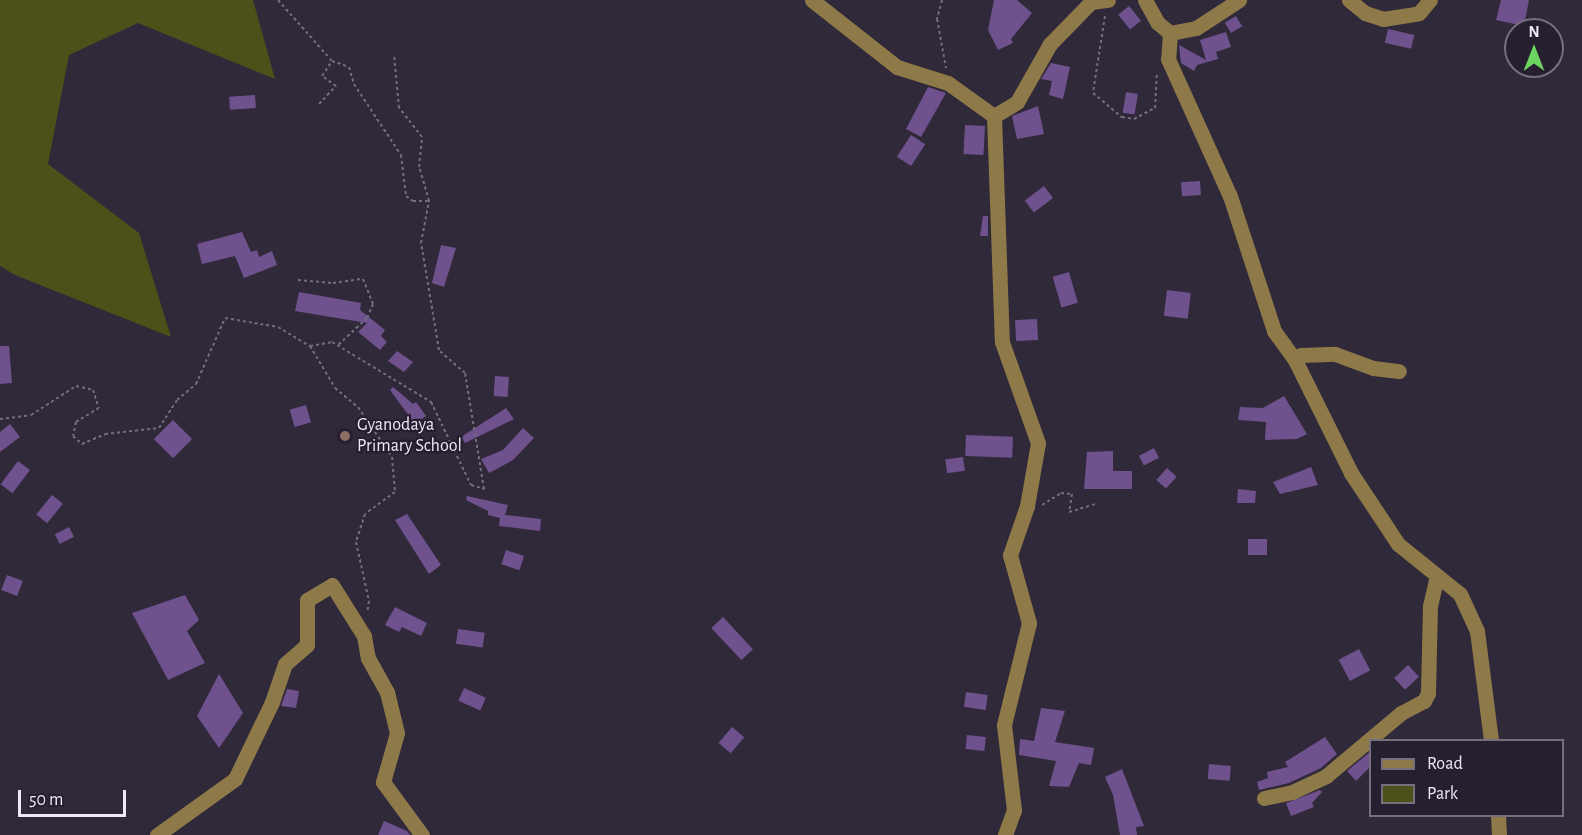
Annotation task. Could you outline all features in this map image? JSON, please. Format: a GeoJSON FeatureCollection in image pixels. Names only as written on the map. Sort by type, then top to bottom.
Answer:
{"type":"FeatureCollection","features":[{"type":"Feature","properties":{"kind":"street"},"geometry":{"type":"LineString","coordinates":[[812,0],[897,68],[948,83],[994,116]]}},
{"type":"Feature","properties":{"kind":"street"},"geometry":{"type":"LineString","coordinates":[[1145,0],[1158,23],[1170,33]]}},
{"type":"Feature","properties":{"kind":"street"},"geometry":{"type":"LineString","coordinates":[[1170,33],[1196,28],[1239,0]]}},
{"type":"Feature","properties":{"kind":"street"},"geometry":{"type":"LineString","coordinates":[[1349,0],[1365,13],[1383,19],[1419,13],[1430,0]]}},
{"type":"Feature","properties":{"kind":"street"},"geometry":{"type":"LineString","coordinates":[[994,116],[1017,102],[1050,44],[1091,2],[1104,1]]}},
{"type":"Feature","properties":{"kind":"street"},"geometry":{"type":"LineString","coordinates":[[1170,33],[1166,51],[1172,72],[1230,196],[1270,320],[1296,360],[1351,473],[1398,544],[1460,594],[1477,631],[1491,739]]}},
{"type":"Feature","properties":{"kind":"street"},"geometry":{"type":"LineString","coordinates":[[994,116],[1002,342],[1038,443],[1027,506],[1010,555],[1029,623],[1004,725],[1014,810],[1005,835]]}},
{"type":"Feature","properties":{"kind":"street"},"geometry":{"type":"LineString","coordinates":[[1296,360],[1301,356],[1335,354],[1372,368],[1399,371]]}},
{"type":"Feature","properties":{"kind":"street"},"geometry":{"type":"LineString","coordinates":[[1370,739],[1401,713],[1424,700],[1428,693],[1430,606],[1437,576]]}},
{"type":"Feature","properties":{"kind":"street"},"geometry":{"type":"LineString","coordinates":[[157,835],[235,779],[272,702],[285,664],[307,645],[307,600],[332,585],[364,636],[368,658],[387,692],[397,733],[383,782],[422,835]]}},
{"type":"Feature","properties":{"kind":"street"},"geometry":{"type":"LineString","coordinates":[[1264,798],[1292,792],[1326,776],[1369,740]]}},
{"type":"Feature","properties":{"kind":"street"},"geometry":{"type":"LineString","coordinates":[[1498,817],[1499,835]]}},
{"type":"Feature","properties":{"kind":"path"},"geometry":{"type":"LineString","coordinates":[[278,0],[332,61],[349,67],[354,84],[400,154],[406,196],[413,201],[429,201]]}},
{"type":"Feature","properties":{"kind":"path"},"geometry":{"type":"LineString","coordinates":[[942,0],[937,19],[948,83]]}},
{"type":"Feature","properties":{"kind":"path"},"geometry":{"type":"LineString","coordinates":[[1104,1],[1107,19],[1093,93],[1122,117],[1134,119],[1155,108],[1155,74],[1172,72]]}},
{"type":"Feature","properties":{"kind":"path"},"geometry":{"type":"LineString","coordinates":[[310,346],[332,342],[431,402],[471,485],[484,489],[465,373],[439,350],[421,243],[429,201],[419,167],[422,138],[399,108],[394,54]]}},
{"type":"Feature","properties":{"kind":"path"},"geometry":{"type":"LineString","coordinates":[[319,104],[336,86],[322,76],[332,61]]}},
{"type":"Feature","properties":{"kind":"path"},"geometry":{"type":"LineString","coordinates":[[298,280],[333,283],[363,279],[373,304],[367,318],[337,346]]}},
{"type":"Feature","properties":{"kind":"path"},"geometry":{"type":"LineString","coordinates":[[0,419],[31,415],[76,386],[93,390],[99,408],[76,422],[73,436],[82,444],[105,434],[159,428],[177,400],[196,384],[225,318],[278,327],[310,346],[335,388],[358,407],[392,457],[395,492],[365,514],[356,542],[369,601],[364,636]]}},
{"type":"Feature","properties":{"kind":"path"},"geometry":{"type":"LineString","coordinates":[[1027,506],[1044,505],[1061,493],[1072,494],[1069,512],[1095,504]]}},
{"type":"Feature","properties":{"kind":"green space"},"geometry":{"type":"Polygon","coordinates":[[[0,0],[253,0],[275,79],[138,23],[69,55],[48,164],[139,233],[171,337],[15,275],[0,266],[0,0]]]}},
{"type":"Feature","properties":{"kind":"building"},"geometry":{"type":"Polygon","coordinates":[[[994,0],[1017,0],[1032,13],[1011,39],[1013,43],[998,50],[988,30],[994,0]]]}},
{"type":"Feature","properties":{"kind":"building"},"geometry":{"type":"Polygon","coordinates":[[[1501,0],[1529,0],[1526,18],[1504,18],[1504,22],[1496,20],[1501,0]]]}},
{"type":"Feature","properties":{"kind":"building"},"geometry":{"type":"Polygon","coordinates":[[[1129,6],[1141,21],[1130,30],[1118,15],[1129,6]]]}},
{"type":"Feature","properties":{"kind":"building"},"geometry":{"type":"Polygon","coordinates":[[[1236,16],[1242,26],[1231,33],[1225,23],[1236,16]]]}},
{"type":"Feature","properties":{"kind":"building"},"geometry":{"type":"Polygon","coordinates":[[[1388,29],[1414,35],[1411,49],[1385,43],[1388,29]]]}},
{"type":"Feature","properties":{"kind":"building"},"geometry":{"type":"Polygon","coordinates":[[[1226,32],[1231,47],[1216,52],[1218,59],[1197,65],[1194,71],[1181,63],[1179,45],[1206,60],[1200,40],[1226,32]]]}},
{"type":"Feature","properties":{"kind":"building"},"geometry":{"type":"Polygon","coordinates":[[[1051,63],[1070,67],[1063,99],[1049,95],[1052,81],[1041,79],[1051,63]]]}},
{"type":"Feature","properties":{"kind":"building"},"geometry":{"type":"Polygon","coordinates":[[[928,87],[946,93],[921,137],[906,129],[928,87]]]}},
{"type":"Feature","properties":{"kind":"building"},"geometry":{"type":"Polygon","coordinates":[[[1126,92],[1138,94],[1135,115],[1123,113],[1126,92]]]}},
{"type":"Feature","properties":{"kind":"building"},"geometry":{"type":"Polygon","coordinates":[[[255,95],[256,108],[230,110],[229,97],[255,95]]]}},
{"type":"Feature","properties":{"kind":"building"},"geometry":{"type":"Polygon","coordinates":[[[1038,106],[1044,134],[1017,139],[1012,116],[1038,106]]]}},
{"type":"Feature","properties":{"kind":"building"},"geometry":{"type":"Polygon","coordinates":[[[965,125],[985,126],[983,155],[963,154],[965,125]]]}},
{"type":"Feature","properties":{"kind":"building"},"geometry":{"type":"Polygon","coordinates":[[[911,135],[925,144],[911,166],[897,157],[911,135]]]}},
{"type":"Feature","properties":{"kind":"building"},"geometry":{"type":"Polygon","coordinates":[[[1200,181],[1201,195],[1182,196],[1181,182],[1200,181]]]}},
{"type":"Feature","properties":{"kind":"building"},"geometry":{"type":"Polygon","coordinates":[[[1044,186],[1053,198],[1034,212],[1025,200],[1044,186]]]}},
{"type":"Feature","properties":{"kind":"building"},"geometry":{"type":"Polygon","coordinates":[[[983,216],[988,216],[988,236],[980,236],[983,216]]]}},
{"type":"Feature","properties":{"kind":"building"},"geometry":{"type":"Polygon","coordinates":[[[242,232],[251,252],[257,250],[259,257],[272,251],[277,265],[244,278],[235,256],[202,264],[197,244],[242,232]]]}},
{"type":"Feature","properties":{"kind":"building"},"geometry":{"type":"Polygon","coordinates":[[[441,245],[456,248],[444,287],[432,283],[441,245]]]}},
{"type":"Feature","properties":{"kind":"building"},"geometry":{"type":"Polygon","coordinates":[[[1069,272],[1078,303],[1061,307],[1053,277],[1069,272]]]}},
{"type":"Feature","properties":{"kind":"building"},"geometry":{"type":"Polygon","coordinates":[[[1167,290],[1191,293],[1188,319],[1164,316],[1167,290]]]}},
{"type":"Feature","properties":{"kind":"building"},"geometry":{"type":"Polygon","coordinates":[[[299,292],[361,303],[360,310],[385,330],[381,336],[387,342],[380,350],[358,332],[367,323],[295,311],[299,292]]]}},
{"type":"Feature","properties":{"kind":"building"},"geometry":{"type":"Polygon","coordinates":[[[1037,319],[1038,340],[1016,341],[1015,320],[1037,319]]]}},
{"type":"Feature","properties":{"kind":"building"},"geometry":{"type":"Polygon","coordinates":[[[0,346],[9,346],[12,383],[0,384],[0,346]]]}},
{"type":"Feature","properties":{"kind":"building"},"geometry":{"type":"Polygon","coordinates":[[[397,351],[413,362],[404,372],[388,361],[397,351]]]}},
{"type":"Feature","properties":{"kind":"building"},"geometry":{"type":"Polygon","coordinates":[[[495,376],[509,377],[508,397],[494,396],[495,376]]]}},
{"type":"Feature","properties":{"kind":"building"},"geometry":{"type":"Polygon","coordinates":[[[393,387],[413,404],[416,402],[426,416],[415,424],[390,390],[393,387]]]}},
{"type":"Feature","properties":{"kind":"building"},"geometry":{"type":"Polygon","coordinates":[[[1284,396],[1307,434],[1297,439],[1265,440],[1266,422],[1238,420],[1240,407],[1263,408],[1284,396]]]}},
{"type":"Feature","properties":{"kind":"building"},"geometry":{"type":"Polygon","coordinates":[[[306,405],[311,422],[295,427],[290,410],[306,405]]]}},
{"type":"Feature","properties":{"kind":"building"},"geometry":{"type":"Polygon","coordinates":[[[506,408],[514,419],[465,443],[461,437],[506,408]]]}},
{"type":"Feature","properties":{"kind":"building"},"geometry":{"type":"Polygon","coordinates":[[[173,420],[192,439],[173,458],[154,439],[173,420]]]}},
{"type":"Feature","properties":{"kind":"building"},"geometry":{"type":"Polygon","coordinates":[[[10,424],[20,437],[0,452],[0,432],[10,424]]]}},
{"type":"Feature","properties":{"kind":"building"},"geometry":{"type":"Polygon","coordinates":[[[523,428],[534,438],[513,460],[489,473],[481,459],[503,450],[523,428]]]}},
{"type":"Feature","properties":{"kind":"building"},"geometry":{"type":"Polygon","coordinates":[[[966,435],[1013,437],[1012,458],[965,456],[966,435]]]}},
{"type":"Feature","properties":{"kind":"building"},"geometry":{"type":"Polygon","coordinates":[[[1154,448],[1159,458],[1144,466],[1139,456],[1154,448]]]}},
{"type":"Feature","properties":{"kind":"building"},"geometry":{"type":"Polygon","coordinates":[[[1113,451],[1113,471],[1132,471],[1132,489],[1084,489],[1087,452],[1113,451]]]}},
{"type":"Feature","properties":{"kind":"building"},"geometry":{"type":"Polygon","coordinates":[[[963,457],[965,471],[947,473],[945,460],[963,457]]]}},
{"type":"Feature","properties":{"kind":"building"},"geometry":{"type":"Polygon","coordinates":[[[18,461],[30,470],[13,493],[1,484],[18,461]]]}},
{"type":"Feature","properties":{"kind":"building"},"geometry":{"type":"Polygon","coordinates":[[[1311,467],[1318,485],[1280,494],[1273,482],[1311,467]]]}},
{"type":"Feature","properties":{"kind":"building"},"geometry":{"type":"Polygon","coordinates":[[[1167,468],[1177,477],[1166,489],[1156,480],[1167,468]]]}},
{"type":"Feature","properties":{"kind":"building"},"geometry":{"type":"Polygon","coordinates":[[[1238,489],[1256,491],[1255,503],[1237,503],[1238,489]]]}},
{"type":"Feature","properties":{"kind":"building"},"geometry":{"type":"Polygon","coordinates":[[[52,495],[63,504],[47,523],[36,514],[52,495]]]}},
{"type":"Feature","properties":{"kind":"building"},"geometry":{"type":"Polygon","coordinates":[[[467,496],[508,505],[505,515],[541,519],[540,531],[499,526],[500,518],[488,515],[488,511],[466,500],[467,496]]]}},
{"type":"Feature","properties":{"kind":"building"},"geometry":{"type":"Polygon","coordinates":[[[407,514],[441,565],[429,574],[395,520],[407,514]]]}},
{"type":"Feature","properties":{"kind":"building"},"geometry":{"type":"Polygon","coordinates":[[[69,527],[74,537],[60,544],[55,534],[69,527]]]}},
{"type":"Feature","properties":{"kind":"building"},"geometry":{"type":"Polygon","coordinates":[[[1248,539],[1267,539],[1267,555],[1248,555],[1248,539]]]}},
{"type":"Feature","properties":{"kind":"building"},"geometry":{"type":"Polygon","coordinates":[[[506,550],[524,556],[519,570],[501,564],[506,550]]]}},
{"type":"Feature","properties":{"kind":"building"},"geometry":{"type":"Polygon","coordinates":[[[7,575],[23,581],[17,596],[1,590],[7,575]]]}},
{"type":"Feature","properties":{"kind":"building"},"geometry":{"type":"Polygon","coordinates":[[[185,595],[199,620],[187,631],[205,663],[168,680],[132,613],[185,595]]]}},
{"type":"Feature","properties":{"kind":"building"},"geometry":{"type":"Polygon","coordinates":[[[395,607],[427,623],[421,636],[402,627],[399,632],[385,625],[395,607]]]}},
{"type":"Feature","properties":{"kind":"building"},"geometry":{"type":"Polygon","coordinates":[[[723,617],[753,649],[741,660],[711,628],[723,617]]]}},
{"type":"Feature","properties":{"kind":"building"},"geometry":{"type":"Polygon","coordinates":[[[458,629],[485,633],[483,648],[456,644],[458,629]]]}},
{"type":"Feature","properties":{"kind":"building"},"geometry":{"type":"Polygon","coordinates":[[[1359,649],[1370,670],[1350,681],[1339,660],[1359,649]]]}},
{"type":"Feature","properties":{"kind":"building"},"geometry":{"type":"Polygon","coordinates":[[[1408,665],[1419,677],[1405,690],[1394,678],[1408,665]]]}},
{"type":"Feature","properties":{"kind":"building"},"geometry":{"type":"Polygon","coordinates":[[[219,674],[243,713],[219,748],[197,716],[219,674]]]}},
{"type":"Feature","properties":{"kind":"building"},"geometry":{"type":"Polygon","coordinates":[[[464,688],[486,698],[480,711],[458,701],[464,688]]]}},
{"type":"Feature","properties":{"kind":"building"},"geometry":{"type":"Polygon","coordinates":[[[287,689],[299,691],[296,708],[281,706],[287,689]]]}},
{"type":"Feature","properties":{"kind":"building"},"geometry":{"type":"Polygon","coordinates":[[[966,692],[988,695],[986,710],[964,707],[966,692]]]}},
{"type":"Feature","properties":{"kind":"building"},"geometry":{"type":"Polygon","coordinates":[[[1041,708],[1065,711],[1055,742],[1094,748],[1091,765],[1079,763],[1069,787],[1049,786],[1056,761],[1019,755],[1020,739],[1034,741],[1041,708]]]}},
{"type":"Feature","properties":{"kind":"building"},"geometry":{"type":"Polygon","coordinates":[[[732,727],[744,737],[731,753],[719,743],[732,727]]]}},
{"type":"Feature","properties":{"kind":"building"},"geometry":{"type":"Polygon","coordinates":[[[967,735],[986,737],[984,751],[966,749],[967,735]]]}},
{"type":"Feature","properties":{"kind":"building"},"geometry":{"type":"Polygon","coordinates":[[[1325,737],[1337,754],[1321,768],[1289,783],[1259,790],[1257,782],[1268,778],[1267,772],[1288,767],[1285,762],[1325,737]]]}},
{"type":"Feature","properties":{"kind":"building"},"geometry":{"type":"Polygon","coordinates":[[[1369,753],[1369,768],[1356,781],[1347,771],[1369,753]]]}},
{"type":"Feature","properties":{"kind":"building"},"geometry":{"type":"Polygon","coordinates":[[[1209,764],[1231,766],[1230,781],[1208,779],[1209,764]]]}},
{"type":"Feature","properties":{"kind":"building"},"geometry":{"type":"Polygon","coordinates":[[[1122,769],[1144,826],[1136,827],[1137,835],[1120,835],[1113,795],[1105,777],[1122,769]]]}},
{"type":"Feature","properties":{"kind":"building"},"geometry":{"type":"Polygon","coordinates":[[[1320,790],[1322,792],[1312,803],[1314,807],[1291,816],[1286,803],[1320,790]]]}},
{"type":"Feature","properties":{"kind":"building"},"geometry":{"type":"Polygon","coordinates":[[[384,821],[407,831],[410,835],[378,835],[384,821]]]}},
{"type":"Feature","properties":{"kind":"place","name":"Gyanodaya Primary School"},"geometry":{"type":"Point","coordinates":[345,436]}}]}
